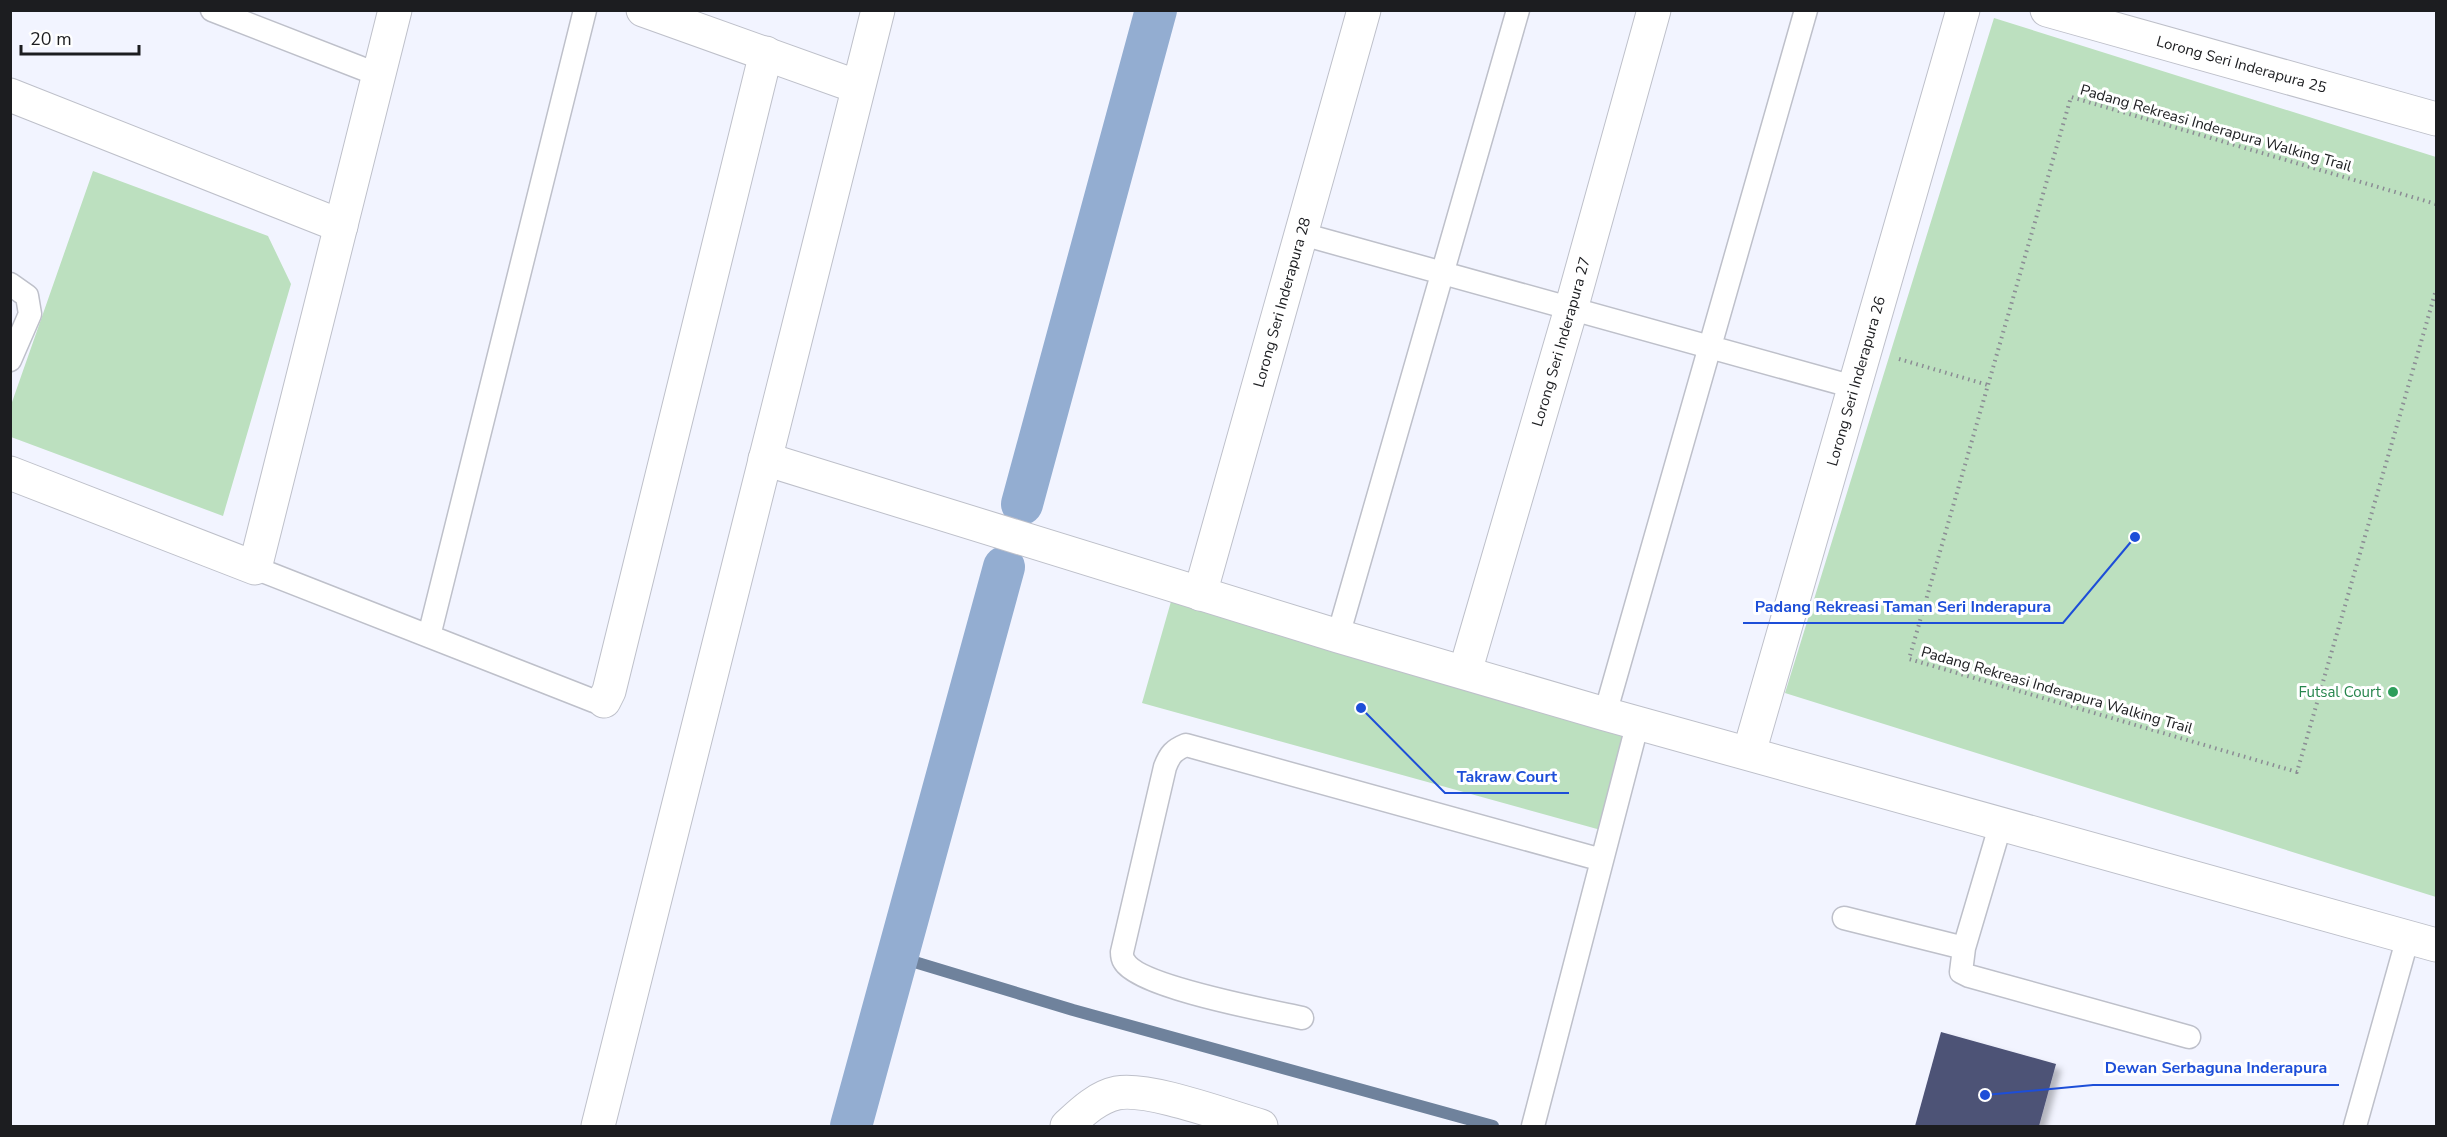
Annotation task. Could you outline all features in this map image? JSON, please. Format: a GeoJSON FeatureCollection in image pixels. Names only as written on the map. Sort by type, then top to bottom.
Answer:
{"type":"FeatureCollection","features":[{"type":"Feature","properties":{"kind":"street"},"geometry":{"type":"LineString","coordinates":[[10,473],[255,568],[395,10]]}},
{"type":"Feature","properties":{"kind":"street"},"geometry":{"type":"LineString","coordinates":[[643,10],[858,87]]}},
{"type":"Feature","properties":{"kind":"street"},"geometry":{"type":"LineString","coordinates":[[598,1126],[878,10]]}},
{"type":"Feature","properties":{"kind":"street","name":"Lorong Seri Inderapura 28"},"geometry":{"type":"LineString","coordinates":[[1200,594],[1364,10]]}},
{"type":"Feature","properties":{"kind":"street","name":"Lorong Seri Inderapura 27"},"geometry":{"type":"LineString","coordinates":[[1465,672],[1571,309],[1654,10]]}},
{"type":"Feature","properties":{"kind":"street","name":"Lorong Seri Inderapura 26"},"geometry":{"type":"LineString","coordinates":[[1749,753],[1963,10]]}},
{"type":"Feature","properties":{"kind":"street","name":"Lorong Seri Inderapura 25"},"geometry":{"type":"LineString","coordinates":[[2047,10],[2436,119]]}},
{"type":"Feature","properties":{"kind":"street"},"geometry":{"type":"LineString","coordinates":[[604,701],[609,691],[766,53]]}},
{"type":"Feature","properties":{"kind":"street"},"geometry":{"type":"LineString","coordinates":[[10,95],[341,226]]}},
{"type":"Feature","properties":{"kind":"street"},"geometry":{"type":"LineString","coordinates":[[765,459],[1338,636],[1605,714],[2422,941]]}},
{"type":"Feature","properties":{"kind":"street"},"geometry":{"type":"LineString","coordinates":[[1076,1117],[1115,1094],[1142,1092],[1261,1126]]}},
{"type":"Feature","properties":{"kind":"lane"},"geometry":{"type":"LineString","coordinates":[[212,10],[379,75]]}},
{"type":"Feature","properties":{"kind":"lane"},"geometry":{"type":"LineString","coordinates":[[429,636],[585,10]]}},
{"type":"Feature","properties":{"kind":"lane"},"geometry":{"type":"LineString","coordinates":[[1338,636],[1518,10]]}},
{"type":"Feature","properties":{"kind":"lane"},"geometry":{"type":"LineString","coordinates":[[1605,714],[1806,10]]}},
{"type":"Feature","properties":{"kind":"lane"},"geometry":{"type":"LineString","coordinates":[[1302,234],[1854,387]]}},
{"type":"Feature","properties":{"kind":"lane"},"geometry":{"type":"LineString","coordinates":[[10,284],[27,296],[30,314],[10,360]]}},
{"type":"Feature","properties":{"kind":"lane"},"geometry":{"type":"LineString","coordinates":[[255,568],[594,701],[604,701]]}},
{"type":"Feature","properties":{"kind":"lane"},"geometry":{"type":"LineString","coordinates":[[1533,1126],[1638,722]]}},
{"type":"Feature","properties":{"kind":"lane"},"geometry":{"type":"LineString","coordinates":[[1302,1018],[1161,983],[1137,972],[1124,962],[1122,952],[1165,767],[1169,755],[1175,750],[1186,745],[1602,860]]}},
{"type":"Feature","properties":{"kind":"lane"},"geometry":{"type":"LineString","coordinates":[[2001,823],[1964,948],[1961,972],[2189,1037]]}},
{"type":"Feature","properties":{"kind":"lane"},"geometry":{"type":"LineString","coordinates":[[1844,918],[1964,948]]}},
{"type":"Feature","properties":{"kind":"lane"},"geometry":{"type":"LineString","coordinates":[[2355,1126],[2422,941]]}},
{"type":"Feature","properties":{"kind":"path","name":"Padang Rekreasi Inderapura Walking Trail"},"geometry":{"type":"LineString","coordinates":[[2436,204],[2071,97],[1909,659],[2297,772],[2436,290]]}},
{"type":"Feature","properties":{"kind":"path"},"geometry":{"type":"LineString","coordinates":[[1864,349],[1988,385]]}},
{"type":"Feature","properties":{"kind":"green space"},"geometry":{"type":"Polygon","coordinates":[[[1994,18],[2436,157],[2436,897],[1785,693],[1994,18]]]}},
{"type":"Feature","properties":{"kind":"green space"},"geometry":{"type":"Polygon","coordinates":[[[93,171],[268,236],[291,284],[223,516],[11,437],[11,405],[93,171]]]}},
{"type":"Feature","properties":{"kind":"green space"},"geometry":{"type":"Polygon","coordinates":[[[1172,598],[1640,740],[1608,832],[1142,703],[1172,598]]]}},
{"type":"Feature","properties":{"kind":"building"},"geometry":{"type":"Polygon","coordinates":[[[1941,1032],[2056,1064],[2039,1126],[1915,1126],[1941,1032]]]}},
{"type":"Feature","properties":{"kind":"waterway"},"geometry":{"type":"LineString","coordinates":[[1022,504],[1156,10]]}},
{"type":"Feature","properties":{"kind":"waterway"},"geometry":{"type":"LineString","coordinates":[[851,1126],[1004,567]]}},
{"type":"Feature","properties":{"kind":"waterway"},"geometry":{"type":"LineString","coordinates":[[898,957],[1073,1010],[1493,1126]]}},
{"type":"Feature","properties":{"kind":"place","name":"Padang Rekreasi Taman Seri Inderapura"},"geometry":{"type":"Point","coordinates":[2135,537]}},
{"type":"Feature","properties":{"kind":"place","name":"Futsal Court"},"geometry":{"type":"Point","coordinates":[2393,692]}},
{"type":"Feature","properties":{"kind":"place","name":"Takraw Court"},"geometry":{"type":"Point","coordinates":[1361,708]}},
{"type":"Feature","properties":{"kind":"place","name":"Dewan Serbaguna Inderapura"},"geometry":{"type":"Point","coordinates":[1985,1095]}}]}
